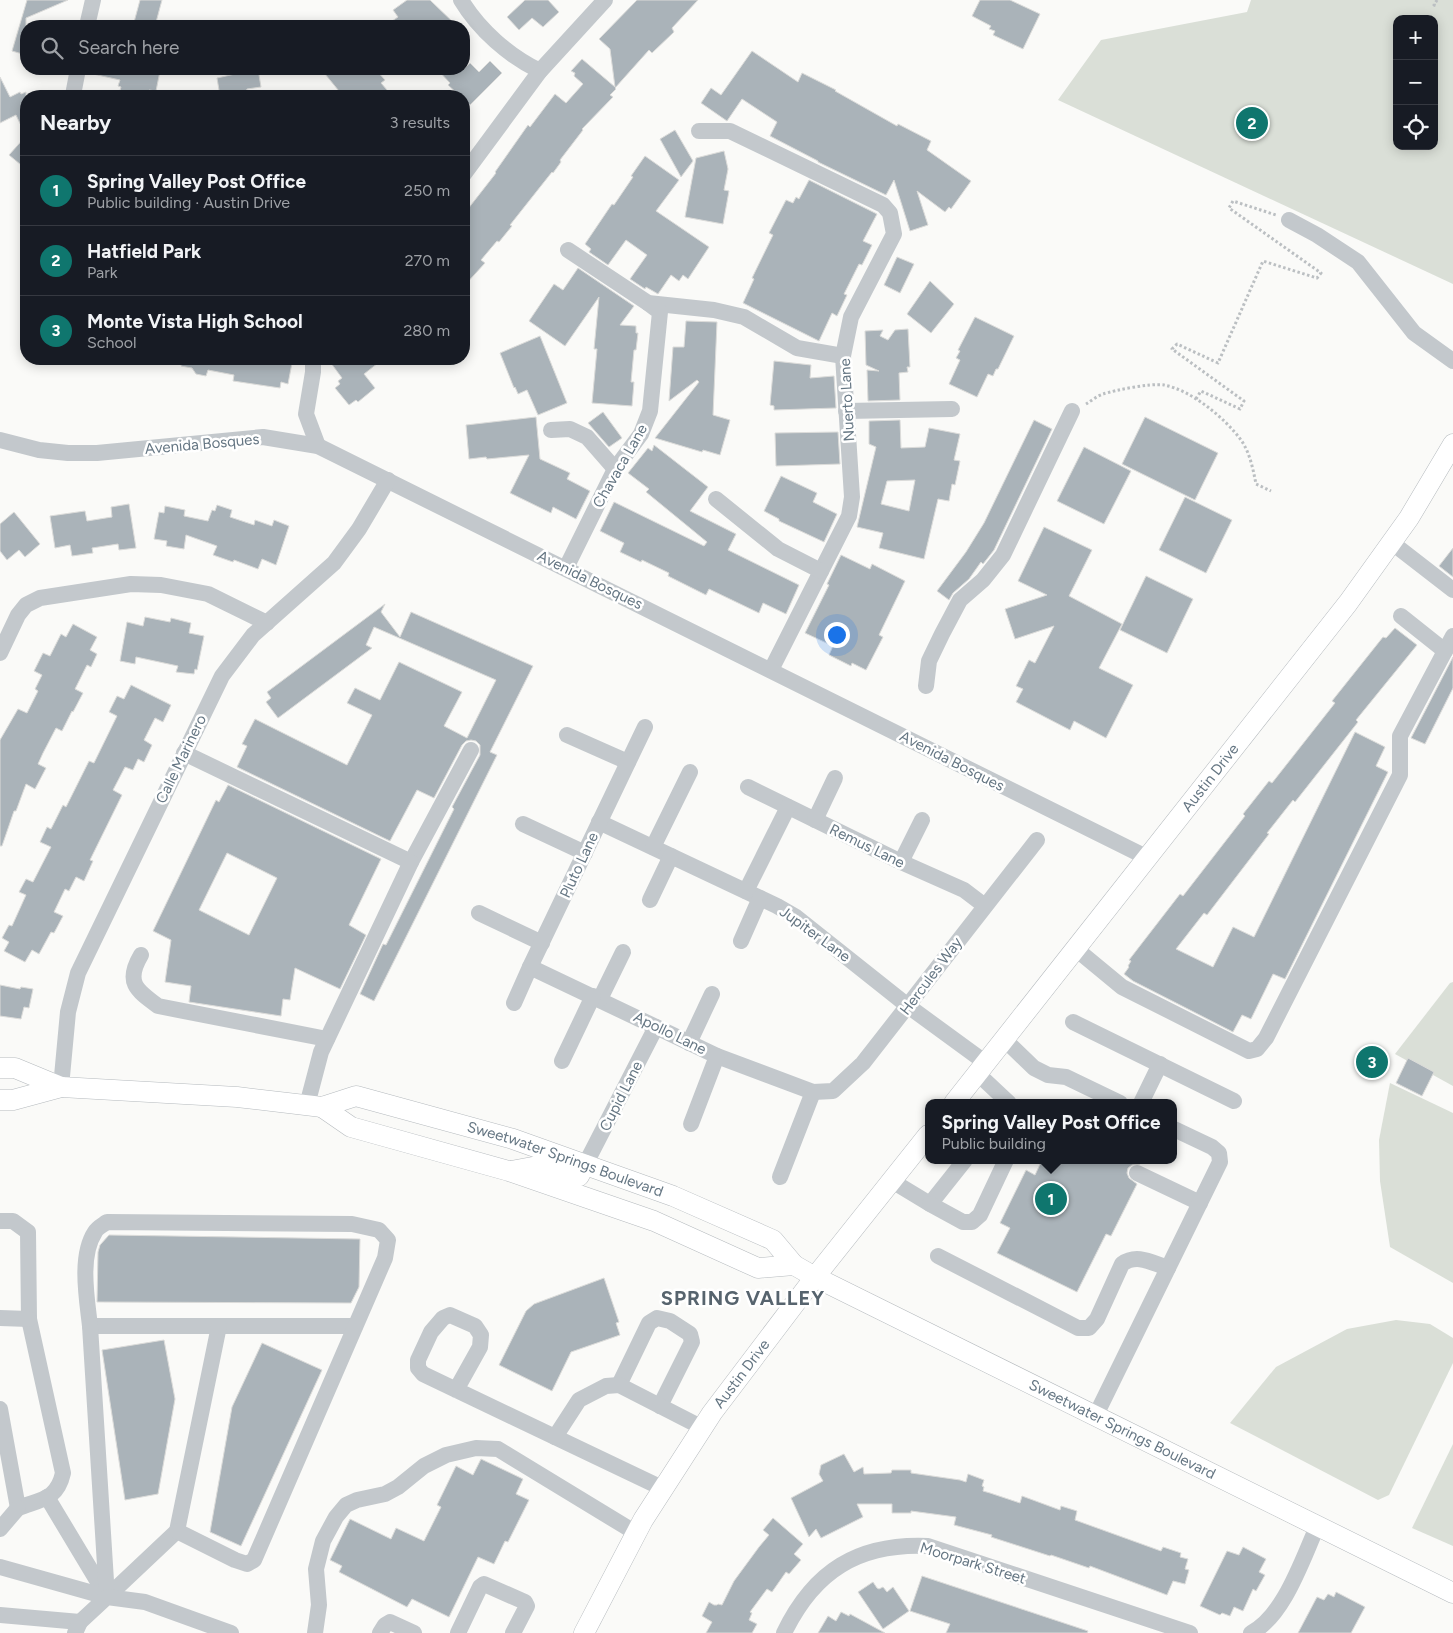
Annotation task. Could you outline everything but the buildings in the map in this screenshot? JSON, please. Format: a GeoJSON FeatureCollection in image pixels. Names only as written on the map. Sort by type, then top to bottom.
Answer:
{"type":"FeatureCollection","features":[{"type":"Feature","properties":{"kind":"main road","name":"Austin Drive"},"geometry":{"type":"LineString","coordinates":[[957,1099],[1348,603],[1409,518],[1453,444]]}},
{"type":"Feature","properties":{"kind":"main road","name":"Sweetwater Springs Boulevard"},"geometry":{"type":"LineString","coordinates":[[0,1068],[15,1068],[61,1087]]}},
{"type":"Feature","properties":{"kind":"main road","name":"Sweetwater Springs Boulevard"},"geometry":{"type":"LineString","coordinates":[[0,1100],[13,1100],[61,1087],[237,1097],[314,1106],[356,1096],[513,1139],[673,1196],[773,1240],[794,1265],[815,1277],[1453,1594]]}},
{"type":"Feature","properties":{"kind":"main road","name":"Sweetwater Springs Boulevard"},"geometry":{"type":"LineString","coordinates":[[314,1106],[351,1127],[509,1171],[654,1221],[758,1268],[794,1265]]}},
{"type":"Feature","properties":{"kind":"main road","name":"Austin Drive"},"geometry":{"type":"LineString","coordinates":[[584,1633],[636,1533],[703,1428],[815,1277],[925,1139]]}},
{"type":"Feature","properties":{"kind":"main road"},"geometry":{"type":"LineString","coordinates":[[509,1171],[538,1166],[567,1176],[580,1176],[585,1165]]}},
{"type":"Feature","properties":{"kind":"street"},"geometry":{"type":"LineString","coordinates":[[88,20],[93,0]]}},
{"type":"Feature","properties":{"kind":"street"},"geometry":{"type":"LineString","coordinates":[[461,0],[468,11],[494,39],[523,63],[540,71]]}},
{"type":"Feature","properties":{"kind":"street"},"geometry":{"type":"LineString","coordinates":[[470,166],[540,71],[605,0]]}},
{"type":"Feature","properties":{"kind":"street"},"geometry":{"type":"LineString","coordinates":[[74,90],[77,75]]}},
{"type":"Feature","properties":{"kind":"street","name":"Nuerto Lane"},"geometry":{"type":"LineString","coordinates":[[699,131],[730,131],[883,205],[890,213],[894,234],[851,317],[843,356],[852,497],[849,516],[771,670]]}},
{"type":"Feature","properties":{"kind":"street"},"geometry":{"type":"LineString","coordinates":[[1290,220],[1358,262],[1414,333],[1453,362]]}},
{"type":"Feature","properties":{"kind":"street"},"geometry":{"type":"LineString","coordinates":[[568,250],[648,303],[714,310],[744,317],[797,348],[843,356]]}},
{"type":"Feature","properties":{"kind":"street","name":"Chavaca Lane"},"geometry":{"type":"LineString","coordinates":[[566,568],[616,469],[641,434],[650,412],[660,312],[648,303]]}},
{"type":"Feature","properties":{"kind":"street"},"geometry":{"type":"LineString","coordinates":[[313,365],[306,414],[318,446]]}},
{"type":"Feature","properties":{"kind":"street"},"geometry":{"type":"LineString","coordinates":[[846,411],[952,409]]}},
{"type":"Feature","properties":{"kind":"street"},"geometry":{"type":"LineString","coordinates":[[926,686],[929,661],[960,600],[983,580],[1003,555],[1072,411]]}},
{"type":"Feature","properties":{"kind":"street"},"geometry":{"type":"LineString","coordinates":[[551,430],[570,429],[587,437],[616,469]]}},
{"type":"Feature","properties":{"kind":"street","name":"Avenida Bosques"},"geometry":{"type":"LineString","coordinates":[[0,440],[39,450],[68,453],[97,453],[263,437],[318,446],[1148,858]]}},
{"type":"Feature","properties":{"kind":"street","name":"Calle Marinero"},"geometry":{"type":"LineString","coordinates":[[61,1087],[68,1012],[78,973],[222,676],[253,635],[334,563],[359,529],[388,480]]}},
{"type":"Feature","properties":{"kind":"street"},"geometry":{"type":"LineString","coordinates":[[716,499],[778,549],[821,571]]}},
{"type":"Feature","properties":{"kind":"street"},"geometry":{"type":"LineString","coordinates":[[1391,542],[1453,590]]}},
{"type":"Feature","properties":{"kind":"street"},"geometry":{"type":"LineString","coordinates":[[0,653],[18,615],[26,606],[40,598],[131,584],[161,584],[208,594],[267,623]]}},
{"type":"Feature","properties":{"kind":"street"},"geometry":{"type":"LineString","coordinates":[[1401,616],[1445,651]]}},
{"type":"Feature","properties":{"kind":"street"},"geometry":{"type":"LineString","coordinates":[[1076,949],[1122,987],[1249,1050],[1257,1049],[1266,1038],[1400,775],[1400,736],[1453,636]]}},
{"type":"Feature","properties":{"kind":"street","name":"Pluto Lane"},"geometry":{"type":"LineString","coordinates":[[514,1004],[644,727]]}},
{"type":"Feature","properties":{"kind":"street"},"geometry":{"type":"LineString","coordinates":[[567,735],[628,762]]}},
{"type":"Feature","properties":{"kind":"street"},"geometry":{"type":"LineString","coordinates":[[314,1106],[321,1052],[327,1038],[411,862],[471,750]]}},
{"type":"Feature","properties":{"kind":"street"},"geometry":{"type":"LineString","coordinates":[[184,753],[411,862]]}},
{"type":"Feature","properties":{"kind":"street"},"geometry":{"type":"LineString","coordinates":[[652,847],[690,772]]}},
{"type":"Feature","properties":{"kind":"street"},"geometry":{"type":"LineString","coordinates":[[815,820],[835,778]]}},
{"type":"Feature","properties":{"kind":"street","name":"Remus Lane"},"geometry":{"type":"LineString","coordinates":[[748,787],[901,862],[964,890],[985,906]]}},
{"type":"Feature","properties":{"kind":"street"},"geometry":{"type":"LineString","coordinates":[[741,941],[753,894],[788,806]]}},
{"type":"Feature","properties":{"kind":"street"},"geometry":{"type":"LineString","coordinates":[[901,862],[922,820]]}},
{"type":"Feature","properties":{"kind":"street","name":"Jupiter Lane"},"geometry":{"type":"LineString","coordinates":[[599,822],[796,916],[982,1068],[1006,1099]]}},
{"type":"Feature","properties":{"kind":"street"},"geometry":{"type":"LineString","coordinates":[[523,824],[585,853]]}},
{"type":"Feature","properties":{"kind":"street","name":"Hercules Way"},"geometry":{"type":"LineString","coordinates":[[813,1092],[834,1091],[863,1064],[1037,840]]}},
{"type":"Feature","properties":{"kind":"street"},"geometry":{"type":"LineString","coordinates":[[650,900],[671,856]]}},
{"type":"Feature","properties":{"kind":"street"},"geometry":{"type":"LineString","coordinates":[[479,913],[542,943]]}},
{"type":"Feature","properties":{"kind":"street"},"geometry":{"type":"LineString","coordinates":[[562,1061],[623,952]]}},
{"type":"Feature","properties":{"kind":"street"},"geometry":{"type":"LineString","coordinates":[[141,955],[133,968],[135,985],[142,995],[158,1006],[327,1038]]}},
{"type":"Feature","properties":{"kind":"street","name":"Apollo Lane"},"geometry":{"type":"LineString","coordinates":[[530,967],[717,1056],[813,1092]]}},
{"type":"Feature","properties":{"kind":"street"},"geometry":{"type":"LineString","coordinates":[[689,1043],[712,994]]}},
{"type":"Feature","properties":{"kind":"street"},"geometry":{"type":"LineString","coordinates":[[1073,1022],[1234,1101]]}},
{"type":"Feature","properties":{"kind":"street","name":"Cupid Lane"},"geometry":{"type":"LineString","coordinates":[[585,1165],[656,1027]]}},
{"type":"Feature","properties":{"kind":"street"},"geometry":{"type":"LineString","coordinates":[[1004,1039],[1034,1068],[1048,1076],[1066,1077],[1112,1099]]}},
{"type":"Feature","properties":{"kind":"street"},"geometry":{"type":"LineString","coordinates":[[691,1124],[717,1056]]}},
{"type":"Feature","properties":{"kind":"street"},"geometry":{"type":"LineString","coordinates":[[1143,1099],[1160,1064]]}},
{"type":"Feature","properties":{"kind":"street"},"geometry":{"type":"LineString","coordinates":[[780,1178],[813,1092]]}},
{"type":"Feature","properties":{"kind":"street"},"geometry":{"type":"LineString","coordinates":[[1096,1417],[1220,1162],[1219,1153],[1212,1147],[1177,1130]]}},
{"type":"Feature","properties":{"kind":"street"},"geometry":{"type":"LineString","coordinates":[[930,1204],[962,1164]]}},
{"type":"Feature","properties":{"kind":"street"},"geometry":{"type":"LineString","coordinates":[[892,1181],[963,1222],[972,1222],[980,1215],[1004,1164]]}},
{"type":"Feature","properties":{"kind":"street"},"geometry":{"type":"LineString","coordinates":[[1137,1173],[1200,1203]]}},
{"type":"Feature","properties":{"kind":"street"},"geometry":{"type":"LineString","coordinates":[[0,1221],[13,1221],[28,1232],[29,1319],[63,1473],[61,1484],[53,1494],[18,1508],[0,1529]]}},
{"type":"Feature","properties":{"kind":"street"},"geometry":{"type":"LineString","coordinates":[[106,1597],[86,1268],[90,1242],[96,1230],[107,1222],[352,1224],[379,1230],[388,1240],[385,1258],[254,1560],[247,1564],[235,1560],[177,1531]]}},
{"type":"Feature","properties":{"kind":"street"},"geometry":{"type":"LineString","coordinates":[[938,1256],[1078,1328],[1089,1328],[1096,1319],[1122,1264],[1130,1259],[1141,1259],[1168,1268]]}},
{"type":"Feature","properties":{"kind":"street"},"geometry":{"type":"LineString","coordinates":[[456,1390],[480,1347],[481,1334],[475,1326],[450,1315],[443,1318],[431,1332],[418,1360],[418,1368],[423,1374],[456,1390],[555,1437],[664,1488]]}},
{"type":"Feature","properties":{"kind":"street"},"geometry":{"type":"LineString","coordinates":[[0,1318],[29,1319]]}},
{"type":"Feature","properties":{"kind":"street"},"geometry":{"type":"LineString","coordinates":[[619,1385],[649,1323],[657,1318],[670,1321],[690,1334],[692,1342],[660,1406]]}},
{"type":"Feature","properties":{"kind":"street"},"geometry":{"type":"LineString","coordinates":[[90,1326],[355,1326]]}},
{"type":"Feature","properties":{"kind":"street"},"geometry":{"type":"LineString","coordinates":[[0,1615],[77,1628],[106,1597],[177,1531],[220,1326]]}},
{"type":"Feature","properties":{"kind":"street"},"geometry":{"type":"LineString","coordinates":[[555,1437],[579,1400],[606,1386],[619,1385],[703,1428]]}},
{"type":"Feature","properties":{"kind":"street"},"geometry":{"type":"LineString","coordinates":[[0,1408],[18,1508]]}},
{"type":"Feature","properties":{"kind":"street"},"geometry":{"type":"LineString","coordinates":[[315,1633],[319,1605],[316,1569],[323,1541],[336,1517],[346,1505],[357,1500],[385,1494],[398,1487],[424,1466],[446,1455],[476,1448],[498,1449],[636,1533]]}},
{"type":"Feature","properties":{"kind":"street"},"geometry":{"type":"LineString","coordinates":[[47,1497],[106,1597]]}},
{"type":"Feature","properties":{"kind":"street"},"geometry":{"type":"LineString","coordinates":[[1251,1633],[1263,1625],[1279,1608],[1317,1526]]}},
{"type":"Feature","properties":{"kind":"street","name":"Moorpark Street"},"geometry":{"type":"LineString","coordinates":[[784,1633],[801,1601],[812,1588],[838,1567],[866,1553],[889,1547],[912,1545],[928,1546],[1190,1633]]}},
{"type":"Feature","properties":{"kind":"street"},"geometry":{"type":"LineString","coordinates":[[0,1567],[106,1597],[145,1602],[231,1633]]}},
{"type":"Feature","properties":{"kind":"street"},"geometry":{"type":"LineString","coordinates":[[458,1633],[480,1587],[484,1584],[525,1602],[527,1606],[513,1633]]}},
{"type":"Feature","properties":{"kind":"street"},"geometry":{"type":"LineString","coordinates":[[380,1633],[385,1625],[390,1622],[414,1633]]}},
{"type":"Feature","properties":{"kind":"path"},"geometry":{"type":"LineString","coordinates":[[1437,0],[1434,5],[1437,6]]}},
{"type":"Feature","properties":{"kind":"path"},"geometry":{"type":"LineString","coordinates":[[1196,399],[1201,391],[1240,409],[1244,401],[1172,349],[1177,344],[1218,363],[1263,261],[1317,278],[1321,273],[1229,208],[1233,201],[1290,220]]}},
{"type":"Feature","properties":{"kind":"path"},"geometry":{"type":"LineString","coordinates":[[1072,411],[1101,395],[1146,385],[1164,385],[1208,405],[1241,440],[1251,463],[1256,484],[1271,491]]}},
{"type":"Feature","properties":{"kind":"shaded area"},"geometry":{"type":"Polygon","coordinates":[[[1251,0],[1453,0],[1453,284],[1058,100],[1101,40],[1247,12],[1251,0]]]}},
{"type":"Feature","properties":{"kind":"shaded area"},"geometry":{"type":"Polygon","coordinates":[[[1453,982],[1453,1086],[1395,1054],[1450,983],[1453,982]]]}},
{"type":"Feature","properties":{"kind":"shaded area"},"geometry":{"type":"Polygon","coordinates":[[[1390,1083],[1453,1113],[1453,1283],[1390,1247],[1380,1181],[1379,1140],[1390,1083]]]}},
{"type":"Feature","properties":{"kind":"shaded area"},"geometry":{"type":"Polygon","coordinates":[[[1396,1320],[1430,1324],[1453,1338],[1453,1363],[1389,1495],[1378,1500],[1230,1423],[1276,1367],[1347,1329],[1396,1320]]]}},
{"type":"Feature","properties":{"kind":"shaded area"},"geometry":{"type":"Polygon","coordinates":[[[1453,1444],[1453,1546],[1412,1528],[1453,1444]]]}},
{"type":"Feature","properties":{"kind":"place","name":"Hatfield Park"},"geometry":{"type":"Point","coordinates":[1252,123]}},
{"type":"Feature","properties":{"kind":"place","name":"Monte Vista High School"},"geometry":{"type":"Point","coordinates":[1372,1062]}},
{"type":"Feature","properties":{"kind":"place","name":"Spring Valley Post Office"},"geometry":{"type":"Point","coordinates":[1051,1199]}},
{"type":"Feature","properties":{"kind":"district","name":"SPRING VALLEY"},"geometry":{"type":"Point","coordinates":[743,1298]}}]}
